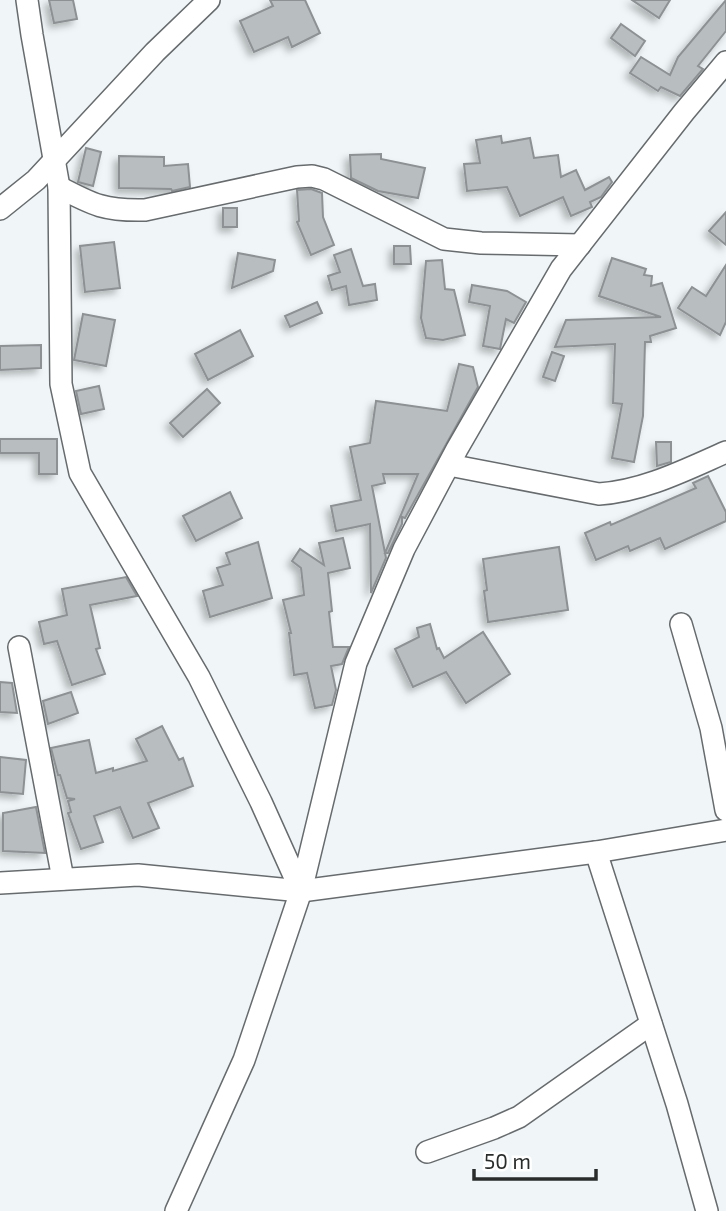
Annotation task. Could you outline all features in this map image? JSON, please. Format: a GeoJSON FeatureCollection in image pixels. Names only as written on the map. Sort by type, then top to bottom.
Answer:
{"type":"FeatureCollection","features":[{"type":"Feature","properties":{"kind":"street"},"geometry":{"type":"LineString","coordinates":[[27,0],[60,187],[61,384],[80,473],[199,677],[261,802],[301,891]]}},
{"type":"Feature","properties":{"kind":"street"},"geometry":{"type":"LineString","coordinates":[[0,209],[36,180],[155,51],[209,0]]}},
{"type":"Feature","properties":{"kind":"street"},"geometry":{"type":"LineString","coordinates":[[176,1211],[244,1060],[301,891],[356,663],[404,549],[449,464],[561,269],[726,62]]}},
{"type":"Feature","properties":{"kind":"street"},"geometry":{"type":"LineString","coordinates":[[60,187],[94,205],[122,211],[145,210],[312,176],[324,179],[444,239],[481,243],[580,245]]}},
{"type":"Feature","properties":{"kind":"street"},"geometry":{"type":"LineString","coordinates":[[449,464],[599,494],[640,488],[726,452]]}},
{"type":"Feature","properties":{"kind":"street"},"geometry":{"type":"LineString","coordinates":[[681,624],[711,727],[726,810]]}},
{"type":"Feature","properties":{"kind":"street"},"geometry":{"type":"LineString","coordinates":[[19,647],[63,879]]}},
{"type":"Feature","properties":{"kind":"street"},"geometry":{"type":"LineString","coordinates":[[0,883],[138,875],[301,891],[596,852],[726,830]]}},
{"type":"Feature","properties":{"kind":"street"},"geometry":{"type":"LineString","coordinates":[[596,852],[707,1211]]}},
{"type":"Feature","properties":{"kind":"street"},"geometry":{"type":"LineString","coordinates":[[426,1152],[519,1117],[651,1024]]}},
{"type":"Feature","properties":{"kind":"building"},"geometry":{"type":"Polygon","coordinates":[[[49,0],[73,0],[77,19],[54,23],[49,0]]]}},
{"type":"Feature","properties":{"kind":"building"},"geometry":{"type":"Polygon","coordinates":[[[270,0],[305,0],[320,33],[292,47],[288,37],[254,52],[240,21],[273,6],[270,0]]]}},
{"type":"Feature","properties":{"kind":"building"},"geometry":{"type":"Polygon","coordinates":[[[632,0],[670,0],[659,18],[632,0]]]}},
{"type":"Feature","properties":{"kind":"building"},"geometry":{"type":"Polygon","coordinates":[[[726,0],[726,31],[698,66],[703,69],[680,96],[661,87],[658,91],[630,73],[641,57],[670,75],[678,57],[726,0]]]}},
{"type":"Feature","properties":{"kind":"building"},"geometry":{"type":"Polygon","coordinates":[[[621,24],[645,41],[635,56],[611,38],[621,24]]]}},
{"type":"Feature","properties":{"kind":"building"},"geometry":{"type":"Polygon","coordinates":[[[501,136],[502,143],[530,138],[534,158],[558,155],[561,177],[576,170],[585,190],[609,177],[612,182],[601,197],[590,202],[592,207],[571,216],[563,197],[520,216],[507,187],[467,191],[464,164],[480,163],[476,140],[501,136]]]}},
{"type":"Feature","properties":{"kind":"building"},"geometry":{"type":"Polygon","coordinates":[[[86,148],[101,152],[93,186],[78,182],[86,148]]]}},
{"type":"Feature","properties":{"kind":"building"},"geometry":{"type":"Polygon","coordinates":[[[381,154],[381,159],[425,168],[418,198],[378,191],[351,178],[350,155],[381,154]]]}},
{"type":"Feature","properties":{"kind":"building"},"geometry":{"type":"Polygon","coordinates":[[[119,156],[164,157],[164,166],[188,164],[190,187],[172,191],[119,188],[119,156]]]}},
{"type":"Feature","properties":{"kind":"building"},"geometry":{"type":"Polygon","coordinates":[[[311,189],[322,193],[323,217],[334,245],[311,255],[297,222],[297,190],[311,189]]]}},
{"type":"Feature","properties":{"kind":"building"},"geometry":{"type":"Polygon","coordinates":[[[223,208],[237,208],[237,227],[223,227],[223,208]]]}},
{"type":"Feature","properties":{"kind":"building"},"geometry":{"type":"Polygon","coordinates":[[[726,212],[726,245],[709,231],[726,212]]]}},
{"type":"Feature","properties":{"kind":"building"},"geometry":{"type":"Polygon","coordinates":[[[114,242],[120,288],[85,292],[80,246],[114,242]]]}},
{"type":"Feature","properties":{"kind":"building"},"geometry":{"type":"Polygon","coordinates":[[[394,246],[410,246],[411,264],[394,264],[394,246]]]}},
{"type":"Feature","properties":{"kind":"building"},"geometry":{"type":"Polygon","coordinates":[[[351,249],[363,286],[375,284],[377,300],[349,305],[346,286],[332,290],[328,276],[340,272],[334,255],[351,249]]]}},
{"type":"Feature","properties":{"kind":"building"},"geometry":{"type":"Polygon","coordinates":[[[238,253],[275,260],[273,271],[232,288],[238,253]]]}},
{"type":"Feature","properties":{"kind":"building"},"geometry":{"type":"Polygon","coordinates":[[[612,258],[646,269],[644,275],[652,276],[651,286],[662,283],[676,328],[650,336],[651,342],[645,342],[643,416],[634,462],[612,458],[622,404],[613,403],[615,344],[555,347],[566,320],[661,317],[599,296],[612,258]]]}},
{"type":"Feature","properties":{"kind":"building"},"geometry":{"type":"Polygon","coordinates":[[[442,260],[445,289],[454,290],[465,335],[443,340],[426,338],[421,318],[426,261],[442,260]]]}},
{"type":"Feature","properties":{"kind":"building"},"geometry":{"type":"Polygon","coordinates":[[[726,265],[726,322],[720,335],[678,308],[692,287],[706,296],[726,265]]]}},
{"type":"Feature","properties":{"kind":"building"},"geometry":{"type":"Polygon","coordinates":[[[472,285],[507,291],[526,302],[514,323],[506,319],[500,349],[483,346],[490,306],[469,302],[472,285]]]}},
{"type":"Feature","properties":{"kind":"building"},"geometry":{"type":"Polygon","coordinates":[[[317,302],[322,313],[290,327],[285,316],[317,302]]]}},
{"type":"Feature","properties":{"kind":"building"},"geometry":{"type":"Polygon","coordinates":[[[83,314],[115,320],[106,366],[74,360],[83,314]]]}},
{"type":"Feature","properties":{"kind":"building"},"geometry":{"type":"Polygon","coordinates":[[[240,330],[253,356],[208,380],[195,354],[240,330]]]}},
{"type":"Feature","properties":{"kind":"building"},"geometry":{"type":"Polygon","coordinates":[[[41,345],[41,368],[0,370],[0,346],[41,345]]]}},
{"type":"Feature","properties":{"kind":"building"},"geometry":{"type":"Polygon","coordinates":[[[552,352],[564,356],[555,381],[543,377],[552,352]]]}},
{"type":"Feature","properties":{"kind":"building"},"geometry":{"type":"Polygon","coordinates":[[[459,364],[473,367],[478,387],[405,518],[402,517],[402,524],[388,553],[385,553],[386,558],[371,593],[370,524],[336,531],[331,506],[361,500],[350,447],[370,443],[376,401],[447,411],[459,364]],[[383,474],[385,483],[372,486],[385,553],[418,474],[383,474]]]}},
{"type":"Feature","properties":{"kind":"building"},"geometry":{"type":"Polygon","coordinates":[[[99,386],[104,409],[81,414],[76,391],[99,386]]]}},
{"type":"Feature","properties":{"kind":"building"},"geometry":{"type":"Polygon","coordinates":[[[207,389],[220,403],[183,437],[170,423],[207,389]]]}},
{"type":"Feature","properties":{"kind":"building"},"geometry":{"type":"Polygon","coordinates":[[[0,439],[57,439],[57,474],[39,474],[39,453],[0,453],[0,439]]]}},
{"type":"Feature","properties":{"kind":"building"},"geometry":{"type":"Polygon","coordinates":[[[656,442],[671,442],[671,462],[657,466],[656,442]]]}},
{"type":"Feature","properties":{"kind":"building"},"geometry":{"type":"Polygon","coordinates":[[[708,476],[726,512],[726,521],[665,549],[660,538],[630,551],[628,546],[596,560],[585,533],[610,522],[611,525],[696,488],[693,483],[708,476]]]}},
{"type":"Feature","properties":{"kind":"building"},"geometry":{"type":"Polygon","coordinates":[[[230,492],[242,518],[196,541],[183,516],[230,492]]]}},
{"type":"Feature","properties":{"kind":"building"},"geometry":{"type":"Polygon","coordinates":[[[343,538],[350,568],[328,573],[332,611],[329,612],[333,647],[349,647],[342,664],[331,666],[336,690],[332,705],[315,708],[307,673],[294,675],[291,633],[283,600],[304,595],[301,568],[292,561],[300,549],[324,565],[319,543],[343,538]]]}},
{"type":"Feature","properties":{"kind":"building"},"geometry":{"type":"Polygon","coordinates":[[[258,542],[272,598],[210,617],[203,591],[223,585],[217,568],[230,564],[226,553],[258,542]]]}},
{"type":"Feature","properties":{"kind":"building"},"geometry":{"type":"Polygon","coordinates":[[[559,547],[568,610],[488,622],[483,559],[559,547]]]}},
{"type":"Feature","properties":{"kind":"building"},"geometry":{"type":"Polygon","coordinates":[[[126,577],[137,596],[90,605],[100,648],[96,649],[105,674],[72,685],[57,641],[44,644],[39,622],[67,615],[62,589],[126,577]]]}},
{"type":"Feature","properties":{"kind":"building"},"geometry":{"type":"Polygon","coordinates":[[[430,624],[437,649],[439,648],[444,658],[483,632],[510,674],[466,703],[446,672],[413,687],[395,649],[419,637],[417,628],[430,624]]]}},
{"type":"Feature","properties":{"kind":"building"},"geometry":{"type":"Polygon","coordinates":[[[0,682],[12,683],[17,713],[0,712],[0,682]]]}},
{"type":"Feature","properties":{"kind":"building"},"geometry":{"type":"Polygon","coordinates":[[[71,692],[78,713],[48,724],[43,701],[71,692]]]}},
{"type":"Feature","properties":{"kind":"building"},"geometry":{"type":"Polygon","coordinates":[[[162,726],[179,760],[183,758],[193,786],[148,803],[159,828],[133,838],[120,807],[94,816],[103,842],[81,849],[68,813],[71,812],[68,801],[75,799],[67,798],[51,748],[89,740],[96,773],[113,768],[113,771],[147,761],[136,739],[162,726]]]}},
{"type":"Feature","properties":{"kind":"building"},"geometry":{"type":"Polygon","coordinates":[[[0,757],[26,760],[23,794],[0,792],[0,757]]]}},
{"type":"Feature","properties":{"kind":"building"},"geometry":{"type":"Polygon","coordinates":[[[36,807],[45,853],[3,851],[3,813],[36,807]]]}}]}
